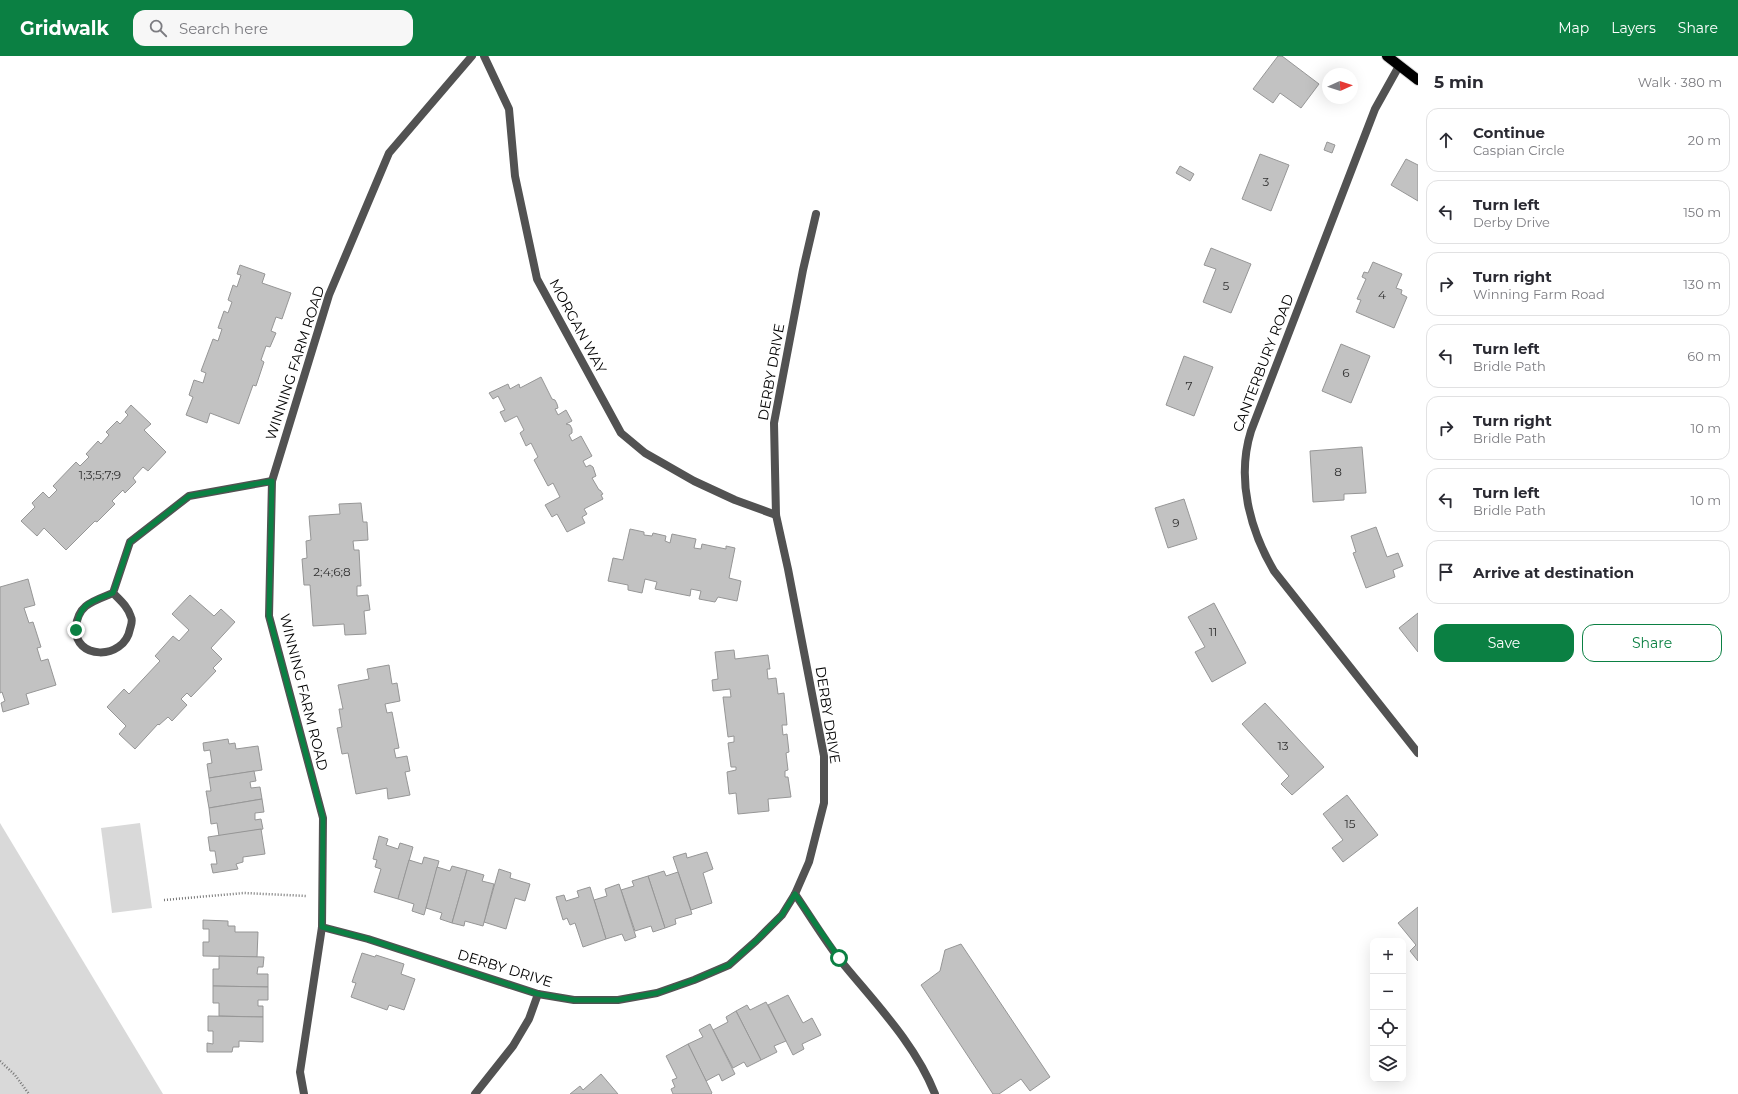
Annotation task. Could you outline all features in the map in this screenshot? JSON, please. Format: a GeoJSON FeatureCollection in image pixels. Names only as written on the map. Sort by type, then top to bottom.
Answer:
{"type":"FeatureCollection","features":[{"type":"Feature","properties":{"kind":"main road"},"geometry":{"type":"LineString","coordinates":[[1387,56],[1418,80]]}},
{"type":"Feature","properties":{"kind":"street","name":"WINNING FARM ROAD"},"geometry":{"type":"LineString","coordinates":[[304,1094],[300,1072],[322,927],[323,818],[269,616],[272,481],[329,296],[389,153],[472,56]]}},
{"type":"Feature","properties":{"kind":"street","name":"MORGAN WAY"},"geometry":{"type":"LineString","coordinates":[[484,56],[508,109],[515,176],[537,279],[621,433],[645,453],[694,481],[735,500],[776,515]]}},
{"type":"Feature","properties":{"kind":"street","name":"CANTERBURY ROAD"},"geometry":{"type":"LineString","coordinates":[[1399,66],[1375,109],[1253,424],[1247,446],[1245,479],[1250,515],[1256,536],[1274,571],[1418,753]]}},
{"type":"Feature","properties":{"kind":"street","name":"DERBY DRIVE"},"geometry":{"type":"LineString","coordinates":[[322,927],[368,939],[538,994],[574,1000],[618,1000],[657,993],[694,980],[729,965],[782,915],[795,894],[809,862],[824,803],[824,756],[788,569],[776,515],[774,423],[803,270],[816,214]]}},
{"type":"Feature","properties":{"kind":"street"},"geometry":{"type":"LineString","coordinates":[[113,593],[126,606],[132,619],[129,637],[119,648],[106,653],[95,653],[77,639],[77,617],[85,605],[113,593],[130,542],[189,496],[272,481]]}},
{"type":"Feature","properties":{"kind":"street"},"geometry":{"type":"LineString","coordinates":[[795,894],[839,958],[905,1040],[929,1078],[935,1094]]}},
{"type":"Feature","properties":{"kind":"street"},"geometry":{"type":"LineString","coordinates":[[475,1094],[513,1046],[530,1019],[538,994]]}},
{"type":"Feature","properties":{"kind":"path"},"geometry":{"type":"LineString","coordinates":[[164,900],[244,892],[322,898]]}},
{"type":"Feature","properties":{"kind":"path"},"geometry":{"type":"LineString","coordinates":[[0,1061],[15,1075],[29,1094]]}},
{"type":"Feature","properties":{"kind":"shaded area"},"geometry":{"type":"Polygon","coordinates":[[[0,823],[163,1094],[0,1094],[0,823]]]}},
{"type":"Feature","properties":{"kind":"shaded area"},"geometry":{"type":"Polygon","coordinates":[[[140,823],[152,908],[112,913],[101,828],[140,823]]]}},
{"type":"Feature","properties":{"kind":"building"},"geometry":{"type":"Polygon","coordinates":[[[1278,56],[1282,56],[1319,84],[1301,108],[1280,93],[1273,103],[1253,89],[1278,56]]]}},
{"type":"Feature","properties":{"kind":"building"},"geometry":{"type":"Polygon","coordinates":[[[1327,142],[1335,145],[1332,153],[1324,150],[1327,142]]]}},
{"type":"Feature","properties":{"kind":"building"},"geometry":{"type":"Polygon","coordinates":[[[1260,154],[1289,165],[1271,211],[1242,199],[1260,154]]]}},
{"type":"Feature","properties":{"kind":"building"},"geometry":{"type":"Polygon","coordinates":[[[1406,159],[1418,165],[1418,201],[1391,185],[1406,159]]]}},
{"type":"Feature","properties":{"kind":"building"},"geometry":{"type":"Polygon","coordinates":[[[1180,166],[1194,174],[1190,181],[1176,173],[1180,166]]]}},
{"type":"Feature","properties":{"kind":"building"},"geometry":{"type":"Polygon","coordinates":[[[1211,248],[1251,264],[1231,313],[1203,302],[1216,269],[1204,265],[1211,248]]]}},
{"type":"Feature","properties":{"kind":"building"},"geometry":{"type":"Polygon","coordinates":[[[1373,262],[1402,274],[1396,288],[1402,290],[1401,294],[1407,297],[1394,328],[1356,312],[1361,300],[1357,299],[1366,279],[1362,277],[1364,272],[1368,273],[1373,262]]]}},
{"type":"Feature","properties":{"kind":"building"},"geometry":{"type":"Polygon","coordinates":[[[240,265],[265,274],[262,283],[291,293],[282,319],[276,317],[271,331],[276,333],[270,347],[266,346],[261,360],[264,362],[256,386],[253,385],[239,424],[210,413],[207,423],[186,415],[193,397],[189,395],[194,380],[203,383],[206,373],[201,371],[213,339],[218,341],[222,329],[218,328],[224,311],[228,313],[232,302],[228,300],[233,285],[237,287],[241,275],[237,274],[240,265]]]}},
{"type":"Feature","properties":{"kind":"building"},"geometry":{"type":"Polygon","coordinates":[[[1341,344],[1370,356],[1351,403],[1322,391],[1341,344]]]}},
{"type":"Feature","properties":{"kind":"building"},"geometry":{"type":"Polygon","coordinates":[[[1184,356],[1213,367],[1194,416],[1166,405],[1184,356]]]}},
{"type":"Feature","properties":{"kind":"building"},"geometry":{"type":"Polygon","coordinates":[[[541,377],[552,399],[555,400],[557,404],[558,408],[555,409],[558,415],[566,410],[572,421],[566,424],[570,425],[572,429],[572,433],[569,435],[572,441],[581,436],[592,456],[583,461],[586,467],[590,465],[593,467],[596,476],[592,478],[603,494],[601,495],[603,499],[584,509],[587,514],[582,517],[585,523],[567,532],[557,514],[552,517],[545,505],[560,497],[553,483],[548,486],[534,460],[538,457],[531,443],[526,446],[520,433],[524,430],[517,416],[505,422],[500,412],[505,410],[498,396],[493,399],[489,393],[508,384],[510,389],[519,384],[520,388],[541,377]]]}},
{"type":"Feature","properties":{"kind":"building"},"geometry":{"type":"Polygon","coordinates":[[[131,405],[151,424],[144,430],[166,452],[148,471],[143,467],[133,478],[136,482],[125,493],[123,490],[112,501],[115,504],[97,522],[95,521],[66,550],[44,528],[37,536],[21,521],[35,507],[32,503],[43,492],[49,498],[57,490],[53,486],[76,462],[80,466],[89,457],[86,454],[98,441],[101,444],[109,435],[106,432],[117,421],[120,424],[128,415],[125,412],[131,405]]]}},
{"type":"Feature","properties":{"kind":"building"},"geometry":{"type":"Polygon","coordinates":[[[1362,447],[1366,493],[1344,494],[1344,500],[1313,502],[1310,451],[1362,447]]]}},
{"type":"Feature","properties":{"kind":"building"},"geometry":{"type":"Polygon","coordinates":[[[1184,499],[1197,539],[1168,548],[1155,508],[1184,499]]]}},
{"type":"Feature","properties":{"kind":"building"},"geometry":{"type":"Polygon","coordinates":[[[361,503],[363,522],[367,522],[368,540],[353,541],[354,550],[359,550],[361,586],[357,586],[357,596],[368,595],[370,610],[364,611],[366,634],[345,635],[344,624],[313,626],[310,585],[304,585],[302,559],[307,558],[306,541],[311,540],[309,516],[340,514],[339,504],[361,503]]]}},
{"type":"Feature","properties":{"kind":"building"},"geometry":{"type":"Polygon","coordinates":[[[1376,527],[1387,557],[1398,553],[1403,566],[1393,570],[1395,577],[1366,588],[1353,553],[1356,552],[1351,536],[1376,527]]]}},
{"type":"Feature","properties":{"kind":"building"},"geometry":{"type":"Polygon","coordinates":[[[630,529],[644,532],[644,535],[652,536],[653,533],[666,536],[665,541],[670,543],[672,534],[696,539],[694,548],[701,549],[702,544],[726,549],[726,546],[735,548],[729,578],[741,581],[737,601],[718,597],[715,602],[699,599],[701,591],[691,589],[690,596],[655,589],[657,582],[645,579],[642,593],[628,590],[628,585],[608,581],[613,558],[623,560],[630,529]]]}},
{"type":"Feature","properties":{"kind":"building"},"geometry":{"type":"Polygon","coordinates":[[[28,579],[35,605],[24,608],[29,623],[33,622],[41,647],[37,648],[41,661],[48,659],[56,685],[26,694],[29,704],[3,712],[1,703],[5,701],[2,692],[0,693],[0,587],[28,579]]]}},
{"type":"Feature","properties":{"kind":"building"},"geometry":{"type":"Polygon","coordinates":[[[190,595],[214,616],[221,609],[235,622],[211,648],[222,659],[213,668],[216,671],[191,697],[187,693],[181,699],[187,705],[172,721],[168,717],[159,725],[158,724],[135,749],[119,734],[126,726],[107,707],[124,689],[129,694],[160,661],[155,656],[173,636],[179,641],[189,630],[172,614],[190,595]]]}},
{"type":"Feature","properties":{"kind":"building"},"geometry":{"type":"Polygon","coordinates":[[[1214,603],[1246,663],[1212,682],[1195,652],[1205,647],[1188,617],[1214,603]]]}},
{"type":"Feature","properties":{"kind":"building"},"geometry":{"type":"Polygon","coordinates":[[[1418,613],[1418,652],[1399,628],[1418,613]]]}},
{"type":"Feature","properties":{"kind":"building"},"geometry":{"type":"Polygon","coordinates":[[[734,650],[735,659],[768,655],[770,669],[767,669],[768,679],[776,678],[778,694],[784,693],[787,725],[782,725],[783,735],[787,734],[789,752],[786,753],[788,770],[785,771],[785,777],[788,777],[791,797],[768,799],[769,811],[738,814],[736,793],[729,794],[727,772],[736,770],[736,767],[731,767],[728,743],[734,742],[734,736],[728,737],[723,697],[731,697],[730,689],[713,691],[712,680],[718,679],[715,652],[734,650]]]}},
{"type":"Feature","properties":{"kind":"building"},"geometry":{"type":"Polygon","coordinates":[[[389,665],[392,684],[397,683],[400,701],[385,704],[387,713],[392,712],[399,748],[394,749],[396,758],[407,756],[410,771],[405,772],[410,795],[388,799],[387,788],[356,794],[348,753],[342,754],[337,728],[342,727],[339,709],[343,709],[338,685],[369,679],[367,669],[389,665]]]}},
{"type":"Feature","properties":{"kind":"building"},"geometry":{"type":"Polygon","coordinates":[[[1265,703],[1324,767],[1292,795],[1281,784],[1289,776],[1242,724],[1265,703]]]}},
{"type":"Feature","properties":{"kind":"building"},"geometry":{"type":"Polygon","coordinates":[[[228,739],[229,744],[235,743],[236,749],[258,746],[262,770],[209,778],[207,764],[212,763],[210,750],[204,751],[203,743],[228,739]]]}},
{"type":"Feature","properties":{"kind":"building"},"geometry":{"type":"Polygon","coordinates":[[[254,771],[256,781],[250,782],[251,788],[260,787],[262,799],[209,808],[206,791],[211,791],[209,778],[254,771]]]}},
{"type":"Feature","properties":{"kind":"building"},"geometry":{"type":"Polygon","coordinates":[[[1347,795],[1378,835],[1343,862],[1332,848],[1343,840],[1323,814],[1347,795]]]}},
{"type":"Feature","properties":{"kind":"building"},"geometry":{"type":"Polygon","coordinates":[[[262,799],[264,812],[255,813],[255,820],[261,819],[263,829],[219,836],[217,823],[211,824],[209,808],[262,799]]]}},
{"type":"Feature","properties":{"kind":"building"},"geometry":{"type":"Polygon","coordinates":[[[261,829],[265,854],[243,857],[243,862],[236,864],[238,869],[213,873],[211,864],[217,864],[215,851],[210,851],[208,837],[261,829]]]}},
{"type":"Feature","properties":{"kind":"building"},"geometry":{"type":"Polygon","coordinates":[[[379,836],[388,839],[386,845],[398,849],[400,843],[413,847],[398,899],[374,892],[381,869],[375,867],[377,860],[373,859],[379,836]]]}},
{"type":"Feature","properties":{"kind":"building"},"geometry":{"type":"Polygon","coordinates":[[[707,852],[713,869],[703,873],[712,903],[691,910],[673,857],[686,853],[687,858],[707,852]]]}},
{"type":"Feature","properties":{"kind":"building"},"geometry":{"type":"Polygon","coordinates":[[[424,857],[439,861],[424,915],[412,911],[414,904],[398,899],[409,860],[422,864],[424,857]]]}},
{"type":"Feature","properties":{"kind":"building"},"geometry":{"type":"Polygon","coordinates":[[[452,866],[467,870],[452,923],[440,919],[442,913],[426,908],[437,867],[450,871],[452,866]]]}},
{"type":"Feature","properties":{"kind":"building"},"geometry":{"type":"Polygon","coordinates":[[[499,869],[511,873],[510,878],[530,884],[525,901],[515,898],[506,929],[484,922],[499,869]]]}},
{"type":"Feature","properties":{"kind":"building"},"geometry":{"type":"Polygon","coordinates":[[[467,870],[484,875],[482,881],[494,884],[483,926],[465,921],[464,926],[452,923],[467,870]]]}},
{"type":"Feature","properties":{"kind":"building"},"geometry":{"type":"Polygon","coordinates":[[[664,871],[666,876],[678,872],[692,914],[675,919],[676,924],[665,928],[648,876],[664,871]]]}},
{"type":"Feature","properties":{"kind":"building"},"geometry":{"type":"Polygon","coordinates":[[[648,876],[665,928],[653,932],[651,926],[635,931],[621,890],[634,886],[632,881],[648,876]]]}},
{"type":"Feature","properties":{"kind":"building"},"geometry":{"type":"Polygon","coordinates":[[[619,884],[636,937],[625,941],[622,934],[606,939],[594,900],[607,896],[605,889],[619,884]]]}},
{"type":"Feature","properties":{"kind":"building"},"geometry":{"type":"Polygon","coordinates":[[[590,887],[606,939],[583,947],[575,923],[570,925],[567,918],[563,920],[556,897],[564,895],[566,901],[579,897],[577,891],[590,887]]]}},
{"type":"Feature","properties":{"kind":"building"},"geometry":{"type":"Polygon","coordinates":[[[1418,907],[1418,961],[1410,951],[1416,945],[1398,923],[1418,907]]]}},
{"type":"Feature","properties":{"kind":"building"},"geometry":{"type":"Polygon","coordinates":[[[203,920],[228,921],[228,926],[235,926],[235,932],[258,932],[257,957],[203,956],[203,942],[209,942],[209,929],[203,929],[203,920]]]}},
{"type":"Feature","properties":{"kind":"building"},"geometry":{"type":"Polygon","coordinates":[[[961,944],[1050,1077],[1030,1091],[1021,1079],[999,1094],[993,1094],[921,985],[940,971],[945,950],[961,944]]]}},
{"type":"Feature","properties":{"kind":"building"},"geometry":{"type":"Polygon","coordinates":[[[362,953],[375,957],[376,955],[404,964],[401,974],[415,979],[404,1010],[389,1005],[387,1010],[351,997],[356,983],[352,982],[362,953]]]}},
{"type":"Feature","properties":{"kind":"building"},"geometry":{"type":"Polygon","coordinates":[[[219,956],[264,957],[263,967],[258,967],[257,974],[268,974],[268,987],[213,986],[213,969],[219,969],[219,956]]]}},
{"type":"Feature","properties":{"kind":"building"},"geometry":{"type":"Polygon","coordinates":[[[213,986],[268,987],[268,1000],[258,1000],[258,1006],[263,1006],[263,1017],[219,1016],[219,1003],[213,1003],[213,986]]]}},
{"type":"Feature","properties":{"kind":"building"},"geometry":{"type":"Polygon","coordinates":[[[788,995],[803,1023],[812,1018],[821,1035],[802,1044],[804,1049],[793,1055],[768,1005],[788,995]]]}},
{"type":"Feature","properties":{"kind":"building"},"geometry":{"type":"Polygon","coordinates":[[[766,1002],[786,1041],[774,1046],[777,1052],[761,1060],[736,1011],[747,1005],[750,1010],[766,1002]]]}},
{"type":"Feature","properties":{"kind":"building"},"geometry":{"type":"Polygon","coordinates":[[[736,1011],[761,1060],[747,1067],[744,1062],[733,1068],[713,1030],[728,1022],[726,1017],[736,1011]]]}},
{"type":"Feature","properties":{"kind":"building"},"geometry":{"type":"Polygon","coordinates":[[[208,1016],[263,1017],[263,1042],[239,1041],[239,1047],[233,1047],[232,1052],[207,1052],[207,1043],[213,1044],[213,1031],[208,1031],[208,1016]]]}},
{"type":"Feature","properties":{"kind":"building"},"geometry":{"type":"Polygon","coordinates":[[[710,1024],[735,1074],[722,1081],[719,1074],[706,1081],[688,1044],[703,1037],[699,1030],[710,1024]]]}},
{"type":"Feature","properties":{"kind":"building"},"geometry":{"type":"Polygon","coordinates":[[[688,1044],[712,1093],[711,1094],[673,1094],[671,1089],[675,1087],[672,1080],[677,1078],[666,1056],[688,1044]]]}},
{"type":"Feature","properties":{"kind":"building"},"geometry":{"type":"Polygon","coordinates":[[[601,1074],[618,1094],[570,1094],[580,1086],[583,1090],[601,1074]]]}},
{"type":"Feature","properties":{"kind":"route"},"geometry":{"type":"LineString","coordinates":[[76,630],[77,617],[85,605],[113,593],[130,542],[189,496],[272,481],[269,616],[323,818],[322,927],[368,939],[493,978],[538,994],[574,1000],[618,1000],[657,993],[694,980],[729,965],[782,915],[795,894],[839,958]]}}]}
